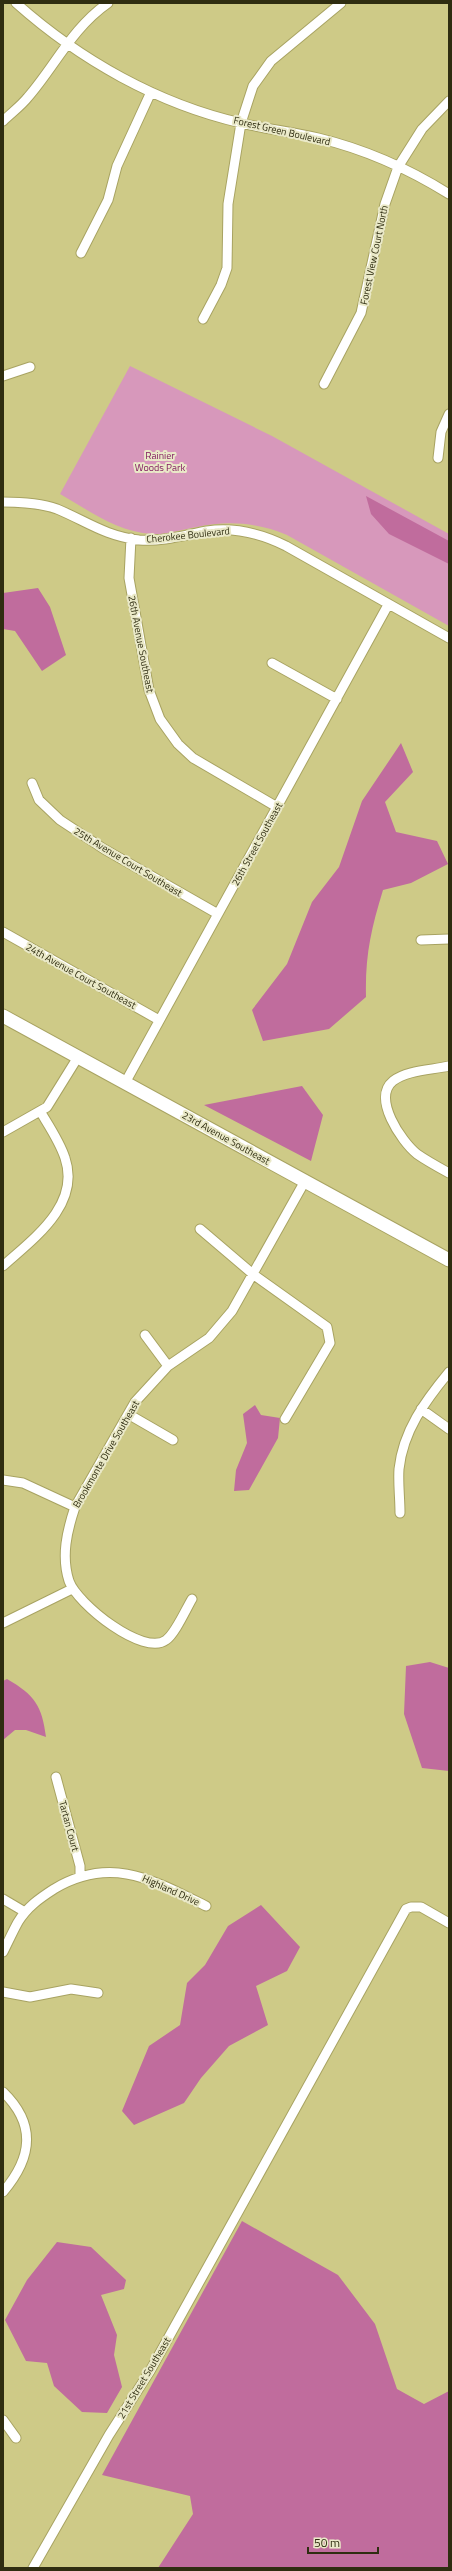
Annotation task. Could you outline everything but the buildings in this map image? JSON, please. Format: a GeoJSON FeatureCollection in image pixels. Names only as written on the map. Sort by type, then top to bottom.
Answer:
{"type":"FeatureCollection","features":[{"type":"Feature","properties":{"kind":"street","name":"Forest Green Boulevard"},"geometry":{"type":"LineString","coordinates":[[16,3],[67,44],[116,75],[151,92],[241,123],[320,138],[398,167],[449,194]]}},
{"type":"Feature","properties":{"kind":"street"},"geometry":{"type":"LineString","coordinates":[[3,120],[28,98],[67,44],[88,19],[108,3]]}},
{"type":"Feature","properties":{"kind":"street"},"geometry":{"type":"LineString","coordinates":[[203,319],[221,285],[227,268],[228,204],[241,123],[253,86],[267,65],[341,3]]}},
{"type":"Feature","properties":{"kind":"street"},"geometry":{"type":"LineString","coordinates":[[82,253],[108,200],[117,166],[151,92]]}},
{"type":"Feature","properties":{"kind":"street","name":"Forest View Court North"},"geometry":{"type":"LineString","coordinates":[[324,384],[361,313],[385,204],[398,167],[422,129],[449,101]]}},
{"type":"Feature","properties":{"kind":"street"},"geometry":{"type":"LineString","coordinates":[[3,376],[30,367]]}},
{"type":"Feature","properties":{"kind":"street"},"geometry":{"type":"LineString","coordinates":[[438,458],[441,432],[449,414]]}},
{"type":"Feature","properties":{"kind":"street","name":"Cherokee Boulevard"},"geometry":{"type":"LineString","coordinates":[[3,502],[35,504],[57,509],[104,533],[132,538],[165,539],[218,530],[258,534],[286,546],[388,605],[449,638]]}},
{"type":"Feature","properties":{"kind":"street","name":"26th Avenue Southeast"},"geometry":{"type":"LineString","coordinates":[[132,538],[129,578],[149,690],[160,719],[178,744],[193,758],[277,807]]}},
{"type":"Feature","properties":{"kind":"street","name":"26th Street Southeast"},"geometry":{"type":"LineString","coordinates":[[125,1083],[388,605]]}},
{"type":"Feature","properties":{"kind":"street"},"geometry":{"type":"LineString","coordinates":[[272,663],[337,699]]}},
{"type":"Feature","properties":{"kind":"street","name":"25th Avenue Court Southeast"},"geometry":{"type":"LineString","coordinates":[[32,783],[39,800],[60,820],[104,849],[218,914]]}},
{"type":"Feature","properties":{"kind":"street","name":"24th Avenue Court Southeast"},"geometry":{"type":"LineString","coordinates":[[3,932],[159,1020]]}},
{"type":"Feature","properties":{"kind":"street"},"geometry":{"type":"LineString","coordinates":[[422,940],[449,939]]}},
{"type":"Feature","properties":{"kind":"street","name":"23rd Avenue Southeast"},"geometry":{"type":"LineString","coordinates":[[3,1016],[449,1260]]}},
{"type":"Feature","properties":{"kind":"street"},"geometry":{"type":"LineString","coordinates":[[3,1132],[40,1112],[56,1096],[78,1057]]}},
{"type":"Feature","properties":{"kind":"street"},"geometry":{"type":"LineString","coordinates":[[449,1066],[397,1078],[386,1089],[384,1098],[387,1110],[409,1146],[426,1160],[449,1173]]}},
{"type":"Feature","properties":{"kind":"street"},"geometry":{"type":"LineString","coordinates":[[3,1266],[54,1219],[64,1196],[66,1160],[40,1112]]}},
{"type":"Feature","properties":{"kind":"street","name":"Brookmonte Drive Southeast"},"geometry":{"type":"LineString","coordinates":[[72,1588],[66,1570],[64,1549],[75,1507],[128,1414],[135,1402],[168,1366],[216,1331],[232,1311],[254,1275],[305,1181]]}},
{"type":"Feature","properties":{"kind":"street"},"geometry":{"type":"LineString","coordinates":[[200,1229],[254,1275],[321,1321],[329,1333],[330,1342],[327,1348],[285,1419]]}},
{"type":"Feature","properties":{"kind":"street"},"geometry":{"type":"LineString","coordinates":[[145,1335],[168,1366]]}},
{"type":"Feature","properties":{"kind":"street"},"geometry":{"type":"LineString","coordinates":[[400,1512],[400,1462],[408,1434],[421,1409],[449,1372]]}},
{"type":"Feature","properties":{"kind":"street"},"geometry":{"type":"LineString","coordinates":[[421,1409],[449,1429]]}},
{"type":"Feature","properties":{"kind":"street"},"geometry":{"type":"LineString","coordinates":[[128,1414],[173,1440]]}},
{"type":"Feature","properties":{"kind":"street"},"geometry":{"type":"LineString","coordinates":[[3,1480],[23,1483],[75,1507]]}},
{"type":"Feature","properties":{"kind":"street"},"geometry":{"type":"LineString","coordinates":[[3,1623],[72,1588],[92,1612],[145,1643],[158,1644],[167,1640],[192,1599]]}},
{"type":"Feature","properties":{"kind":"street","name":"Tartan Court"},"geometry":{"type":"LineString","coordinates":[[56,1777],[80,1866],[80,1876]]}},
{"type":"Feature","properties":{"kind":"street","name":"Highland Drive"},"geometry":{"type":"LineString","coordinates":[[3,1952],[25,1912],[42,1896],[80,1876],[111,1872],[133,1875],[165,1886],[206,1906]]}},
{"type":"Feature","properties":{"kind":"street"},"geometry":{"type":"LineString","coordinates":[[3,1899],[25,1912]]}},
{"type":"Feature","properties":{"kind":"street","name":"21st Street Southeast"},"geometry":{"type":"LineString","coordinates":[[33,2568],[109,2435],[150,2371],[406,1910],[411,1906],[421,1908],[449,1923]]}},
{"type":"Feature","properties":{"kind":"street"},"geometry":{"type":"LineString","coordinates":[[3,1992],[30,1996],[71,1989],[98,1993]]}},
{"type":"Feature","properties":{"kind":"street"},"geometry":{"type":"LineString","coordinates":[[3,2092],[23,2119],[27,2140],[22,2167],[3,2192]]}},
{"type":"Feature","properties":{"kind":"street"},"geometry":{"type":"LineString","coordinates":[[3,2420],[16,2438]]}},
{"type":"Feature","properties":{"kind":"green space","name":"Rainier Woods Park"},"geometry":{"type":"Polygon","coordinates":[[[130,366],[272,436],[449,534],[449,626],[287,535],[276,531],[254,525],[231,523],[209,525],[163,534],[139,532],[104,520],[60,494],[130,366]]]}},
{"type":"Feature","properties":{"kind":"shaded area"},"geometry":{"type":"Polygon","coordinates":[[[366,496],[449,541],[449,564],[389,534],[371,514],[366,496]]]}},
{"type":"Feature","properties":{"kind":"shaded area"},"geometry":{"type":"Polygon","coordinates":[[[38,588],[50,607],[66,655],[42,671],[15,631],[3,629],[3,593],[38,588]]]}},
{"type":"Feature","properties":{"kind":"shaded area"},"geometry":{"type":"Polygon","coordinates":[[[401,743],[413,772],[385,802],[396,832],[437,841],[448,864],[411,883],[383,890],[375,917],[368,955],[366,997],[329,1029],[263,1041],[252,1010],[287,964],[312,902],[339,867],[362,801],[401,743]]]}},
{"type":"Feature","properties":{"kind":"shaded area"},"geometry":{"type":"Polygon","coordinates":[[[302,1086],[323,1115],[311,1161],[204,1105],[302,1086]]]}},
{"type":"Feature","properties":{"kind":"shaded area"},"geometry":{"type":"Polygon","coordinates":[[[255,1405],[261,1415],[280,1418],[278,1438],[249,1490],[234,1491],[236,1470],[247,1443],[243,1414],[255,1405]]]}},
{"type":"Feature","properties":{"kind":"shaded area"},"geometry":{"type":"Polygon","coordinates":[[[430,1662],[449,1668],[449,1771],[422,1768],[404,1714],[406,1666],[430,1662]]]}},
{"type":"Feature","properties":{"kind":"shaded area"},"geometry":{"type":"Polygon","coordinates":[[[7,1679],[24,1690],[36,1702],[42,1717],[46,1737],[26,1730],[15,1730],[3,1740],[3,1681],[7,1679]]]}},
{"type":"Feature","properties":{"kind":"shaded area"},"geometry":{"type":"Polygon","coordinates":[[[261,1905],[300,1947],[287,1971],[256,1986],[268,2025],[229,2046],[201,2078],[184,2103],[134,2125],[122,2111],[149,2046],[180,2025],[187,1983],[205,1965],[228,1926],[261,1905]]]}},
{"type":"Feature","properties":{"kind":"shaded area"},"geometry":{"type":"Polygon","coordinates":[[[242,2221],[338,2275],[375,2324],[397,2389],[424,2404],[449,2391],[449,2568],[158,2568],[193,2514],[190,2496],[102,2475],[242,2221]]]}},
{"type":"Feature","properties":{"kind":"shaded area"},"geometry":{"type":"Polygon","coordinates":[[[57,2242],[91,2247],[126,2280],[124,2289],[101,2295],[117,2335],[114,2355],[122,2387],[107,2413],[82,2412],[54,2386],[47,2363],[26,2361],[5,2320],[27,2280],[57,2242]]]}}]}
